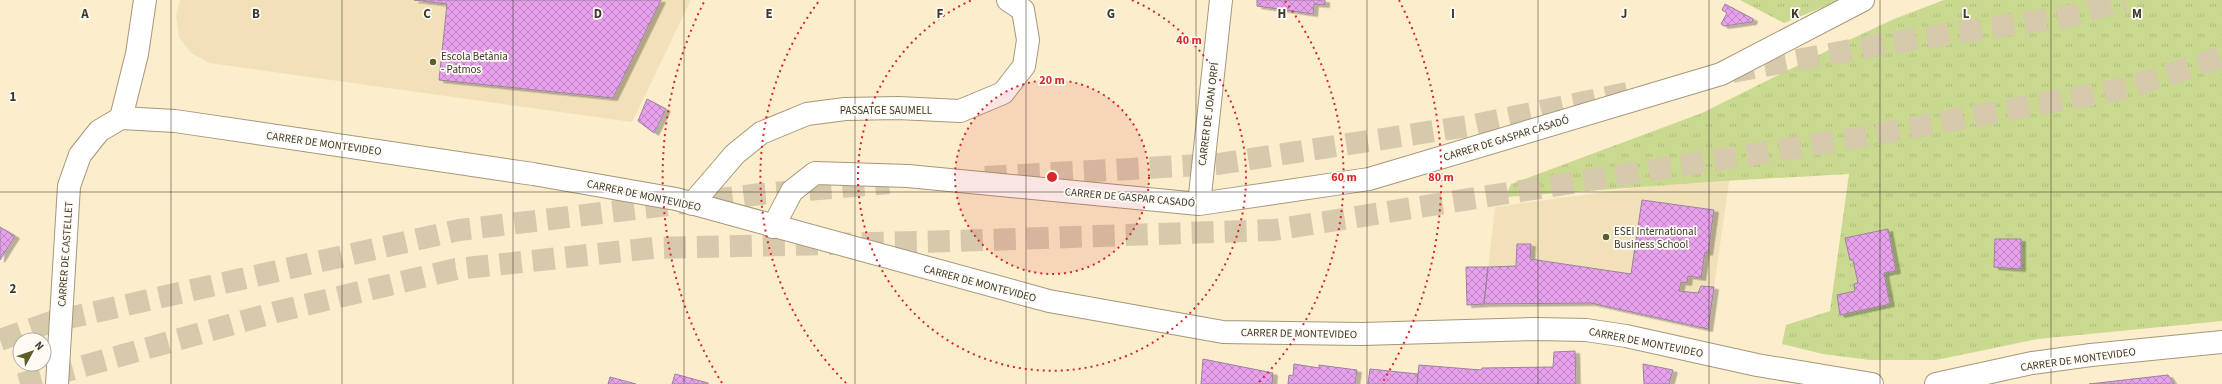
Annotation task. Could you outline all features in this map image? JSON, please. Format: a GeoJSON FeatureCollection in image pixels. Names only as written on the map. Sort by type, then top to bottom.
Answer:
{"type":"FeatureCollection","features":[{"type":"Feature","properties":{"kind":"street"},"geometry":{"type":"LineString","coordinates":[[121,118],[137,54],[145,0]]}},
{"type":"Feature","properties":{"kind":"street","name":"PASSATGE SAUMELL"},"geometry":{"type":"LineString","coordinates":[[692,204],[735,154],[761,133],[807,114],[853,109],[898,108],[960,111],[1003,93],[1024,66],[1028,40],[1023,10],[1008,0]]}},
{"type":"Feature","properties":{"kind":"street","name":"CARRER DE JOAN ORPÍ"},"geometry":{"type":"LineString","coordinates":[[1199,204],[1221,0]]}},
{"type":"Feature","properties":{"kind":"street","name":"CARRER DE GASPAR CASADÓ"},"geometry":{"type":"LineString","coordinates":[[773,227],[792,191],[816,173],[908,176],[1199,204],[1369,179],[1721,74],[1863,0]]}},
{"type":"Feature","properties":{"kind":"street","name":"CARRER DE CASTELLET"},"geometry":{"type":"LineString","coordinates":[[57,384],[69,186],[80,155],[99,131],[121,118]]}},
{"type":"Feature","properties":{"kind":"street","name":"CARRER DE MONTEVIDEO"},"geometry":{"type":"LineString","coordinates":[[121,118],[175,121],[532,174],[676,199],[773,227],[1049,301],[1223,332],[1362,334],[1536,329],[1586,330],[1626,336],[1819,380],[1872,384]]}},
{"type":"Feature","properties":{"kind":"street","name":"CARRER DE MONTEVIDEO"},"geometry":{"type":"LineString","coordinates":[[1936,384],[2032,363],[2091,355],[2222,342]]}},
{"type":"Feature","properties":{"kind":"shaded area","name":"Escola Betània - Patmos"},"geometry":{"type":"Polygon","coordinates":[[[180,0],[691,0],[632,122],[209,63],[191,53],[179,37],[176,16],[180,0]]]}},
{"type":"Feature","properties":{"kind":"shaded area","name":"ESEI International Business School"},"geometry":{"type":"Polygon","coordinates":[[[1730,175],[1708,329],[1591,303],[1484,304],[1495,207],[1730,175]]]}},
{"type":"Feature","properties":{"kind":"green space"},"geometry":{"type":"Polygon","coordinates":[[[1740,0],[1841,0],[1784,23],[1740,0]]]}},
{"type":"Feature","properties":{"kind":"green space"},"geometry":{"type":"Polygon","coordinates":[[[1944,0],[2222,0],[2222,321],[2038,339],[1936,360],[1870,360],[1823,354],[1782,344],[1786,325],[1830,311],[1849,174],[1723,181],[1505,197],[1511,184],[1702,113],[1894,19],[1944,0]]]}},
{"type":"Feature","properties":{"kind":"building"},"geometry":{"type":"Polygon","coordinates":[[[414,0],[661,0],[613,98],[439,80],[447,4],[414,0]]]}},
{"type":"Feature","properties":{"kind":"building"},"geometry":{"type":"Polygon","coordinates":[[[1257,0],[1325,0],[1325,5],[1314,4],[1313,14],[1257,6],[1257,0]]]}},
{"type":"Feature","properties":{"kind":"building"},"geometry":{"type":"Polygon","coordinates":[[[1725,4],[1753,19],[1752,22],[1724,26],[1721,24],[1727,13],[1722,10],[1725,4]]]}},
{"type":"Feature","properties":{"kind":"building"},"geometry":{"type":"Polygon","coordinates":[[[647,99],[666,109],[654,133],[638,121],[647,99]]]}},
{"type":"Feature","properties":{"kind":"building"},"geometry":{"type":"Polygon","coordinates":[[[1642,200],[1714,210],[1708,253],[1705,252],[1701,278],[1688,276],[1687,283],[1681,282],[1679,291],[1698,293],[1701,286],[1714,287],[1708,329],[1591,303],[1484,304],[1488,267],[1516,266],[1517,244],[1531,244],[1530,259],[1631,274],[1642,200]]]}},
{"type":"Feature","properties":{"kind":"building"},"geometry":{"type":"Polygon","coordinates":[[[0,227],[15,236],[0,260],[0,227]]]}},
{"type":"Feature","properties":{"kind":"building"},"geometry":{"type":"Polygon","coordinates":[[[1888,229],[1896,271],[1884,273],[1890,304],[1840,315],[1837,295],[1855,291],[1854,284],[1858,283],[1853,260],[1850,260],[1845,238],[1888,229]]]}},
{"type":"Feature","properties":{"kind":"building"},"geometry":{"type":"Polygon","coordinates":[[[1995,239],[2021,239],[2021,269],[1994,267],[1995,239]]]}},
{"type":"Feature","properties":{"kind":"building"},"geometry":{"type":"Polygon","coordinates":[[[1466,267],[1488,267],[1484,304],[1467,305],[1466,267]]]}},
{"type":"Feature","properties":{"kind":"building"},"geometry":{"type":"Polygon","coordinates":[[[1575,351],[1576,384],[1417,384],[1419,365],[1481,370],[1482,368],[1553,367],[1554,352],[1575,351]]]}},
{"type":"Feature","properties":{"kind":"building"},"geometry":{"type":"Polygon","coordinates":[[[1203,359],[1273,373],[1272,384],[1201,384],[1203,359]]]}},
{"type":"Feature","properties":{"kind":"building"},"geometry":{"type":"Polygon","coordinates":[[[1294,364],[1319,368],[1319,365],[1357,370],[1355,384],[1288,384],[1289,375],[1293,376],[1294,364]]]}},
{"type":"Feature","properties":{"kind":"building"},"geometry":{"type":"Polygon","coordinates":[[[1643,364],[1673,370],[1669,384],[1644,384],[1643,364]]]}},
{"type":"Feature","properties":{"kind":"building"},"geometry":{"type":"Polygon","coordinates":[[[1370,369],[1418,374],[1417,384],[1368,384],[1370,369]]]}},
{"type":"Feature","properties":{"kind":"building"},"geometry":{"type":"Polygon","coordinates":[[[675,374],[708,383],[708,384],[672,384],[675,374]]]}},
{"type":"Feature","properties":{"kind":"building"},"geometry":{"type":"Polygon","coordinates":[[[2168,375],[2174,384],[2089,384],[2168,375]]]}},
{"type":"Feature","properties":{"kind":"building"},"geometry":{"type":"Polygon","coordinates":[[[610,377],[636,384],[608,384],[610,377]]]}},
{"type":"Feature","properties":{"kind":"tunnel"},"geometry":{"type":"LineString","coordinates":[[1732,72],[1884,44],[2070,16],[2124,0]]}},
{"type":"Feature","properties":{"kind":"tunnel"},"geometry":{"type":"LineString","coordinates":[[20,384],[276,312],[456,269],[653,248],[955,241],[1274,230],[1855,138],[2128,88],[2222,57]]}},
{"type":"Feature","properties":{"kind":"tunnel"},"geometry":{"type":"LineString","coordinates":[[985,177],[1218,164],[1474,125],[1628,93]]}},
{"type":"Feature","properties":{"kind":"tunnel"},"geometry":{"type":"LineString","coordinates":[[0,340],[51,322],[459,230],[761,194],[889,183]]}},
{"type":"Feature","properties":{"kind":"place","name":"Escola Betània - Patmos"},"geometry":{"type":"Point","coordinates":[433,62]}},
{"type":"Feature","properties":{"kind":"place","name":"ESEI International Business School"},"geometry":{"type":"Point","coordinates":[1606,237]}}]}
